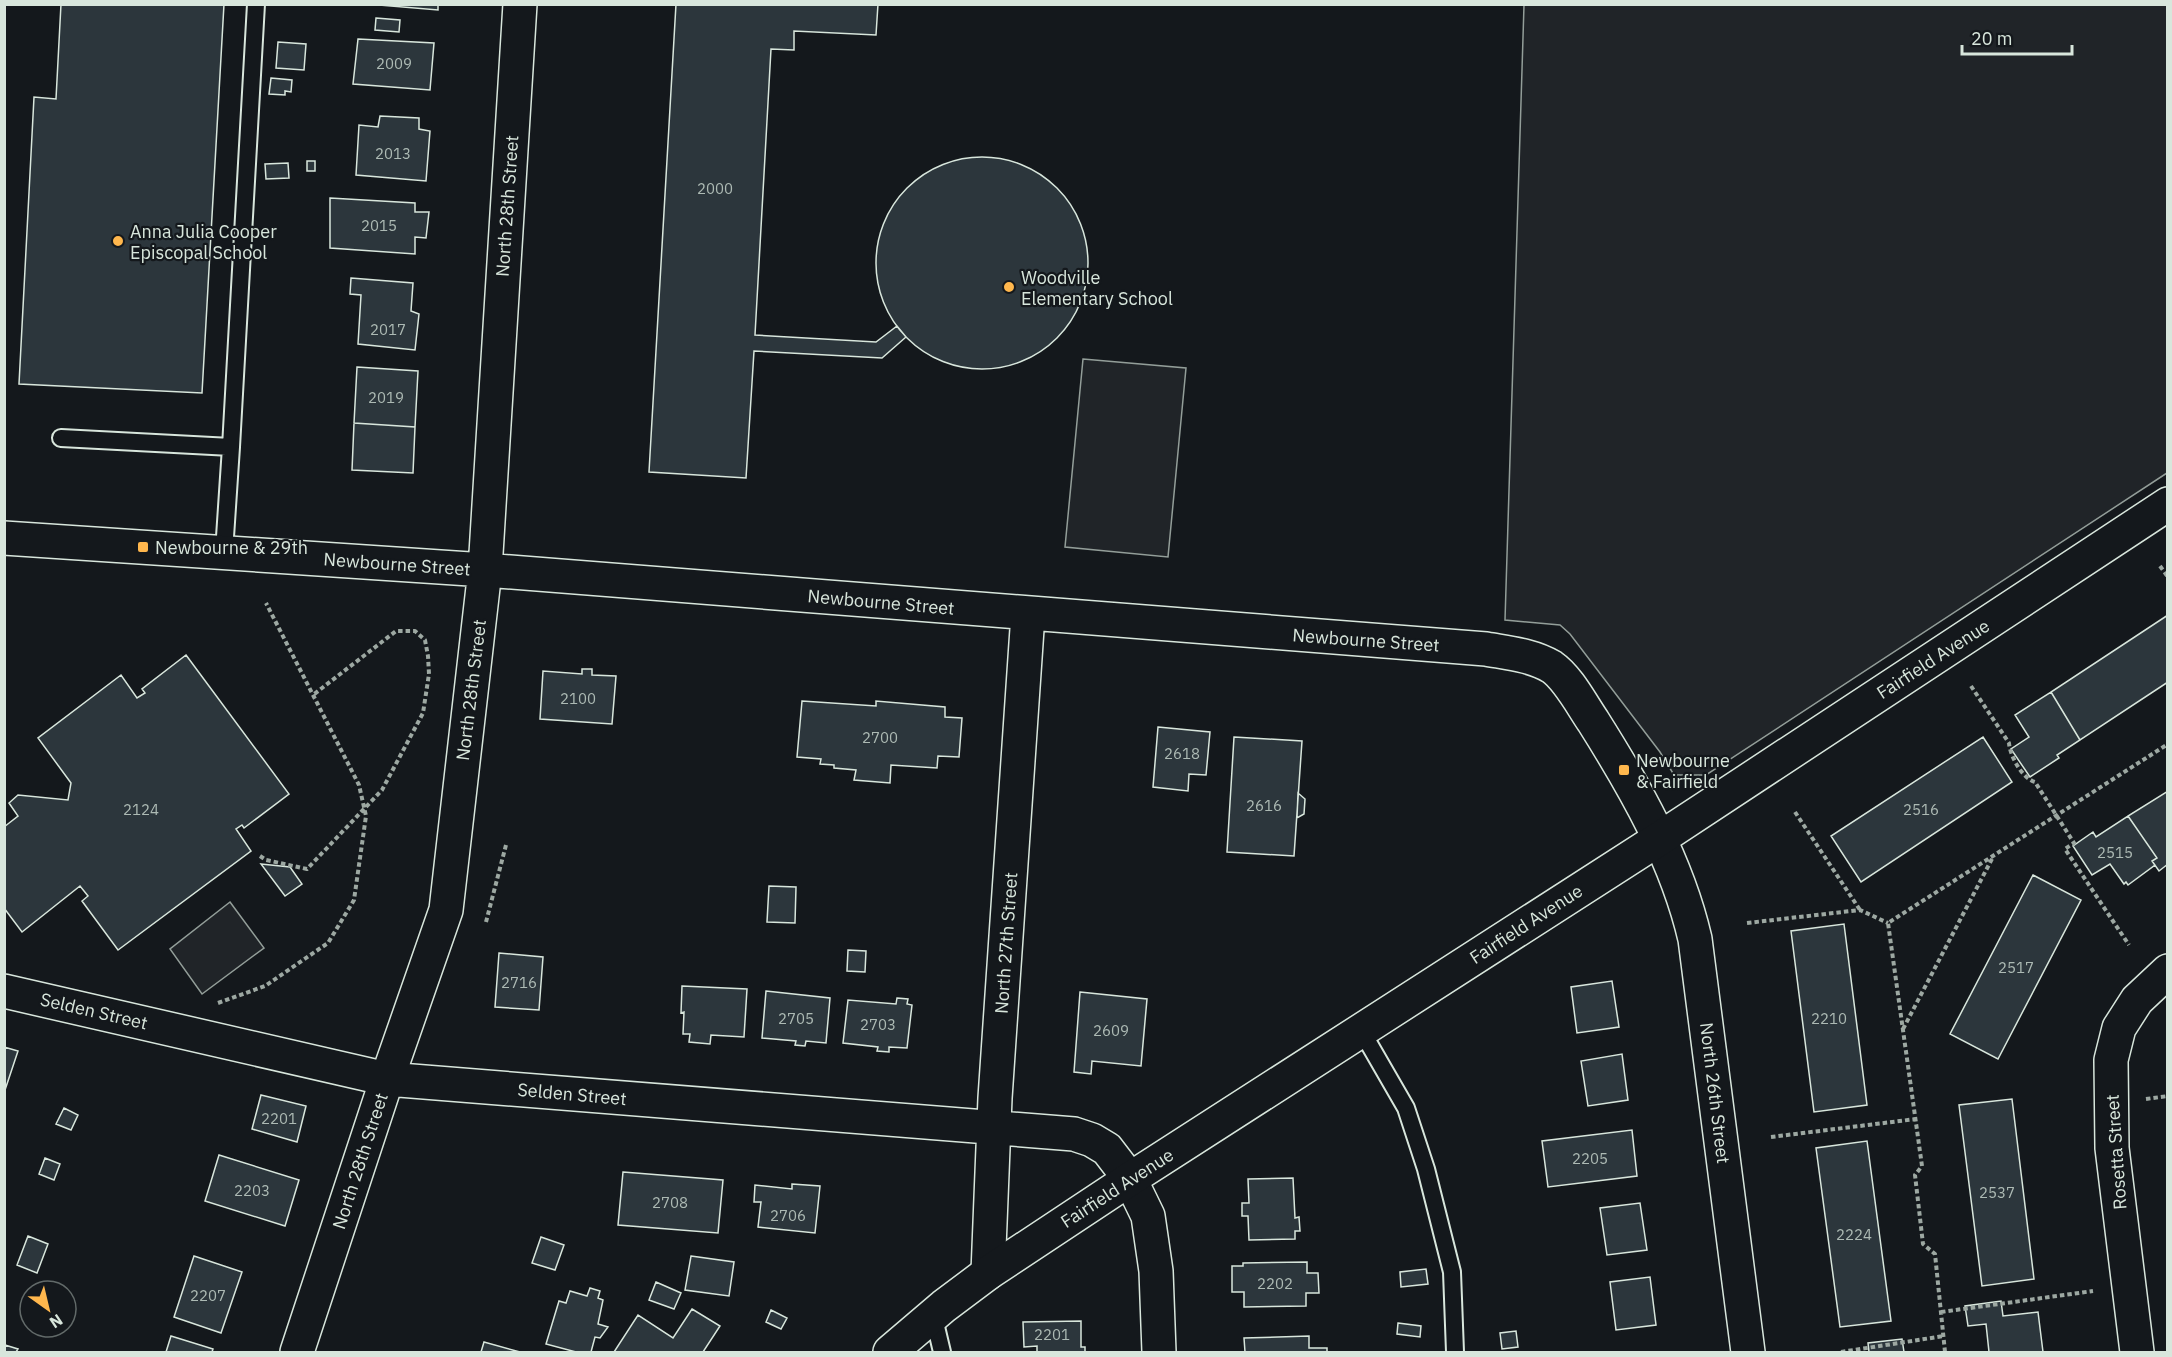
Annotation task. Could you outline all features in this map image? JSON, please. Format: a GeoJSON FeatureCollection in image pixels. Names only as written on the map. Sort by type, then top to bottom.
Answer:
{"type":"FeatureCollection","features":[{"type":"Feature","properties":{"kind":"street","name":"North 28th Street"},"geometry":{"type":"LineString","coordinates":[[297,1353],[387,1079],[446,910],[485,570],[520,4]]}},
{"type":"Feature","properties":{"kind":"street","name":"Fairfield Avenue"},"geometry":{"type":"LineString","coordinates":[[890,1353],[933,1314],[988,1273],[1130,1179],[1659,839],[2168,504]]}},
{"type":"Feature","properties":{"kind":"street","name":"Newbourne Street"},"geometry":{"type":"LineString","coordinates":[[4,538],[485,570],[1486,649],[1525,656],[1553,668],[1574,691],[1624,770],[1659,839]]}},
{"type":"Feature","properties":{"kind":"street","name":"North 27th Street"},"geometry":{"type":"LineString","coordinates":[[988,1273],[994,1128],[1028,614]]}},
{"type":"Feature","properties":{"kind":"street","name":"North 26th Street"},"geometry":{"type":"LineString","coordinates":[[1659,839],[1680,886],[1695,939],[1748,1353]]}},
{"type":"Feature","properties":{"kind":"street","name":"Rosetta Street"},"geometry":{"type":"LineString","coordinates":[[2137,1353],[2112,1148],[2111,1060],[2119,1028],[2137,999],[2168,971]]}},
{"type":"Feature","properties":{"kind":"street","name":"Selden Street"},"geometry":{"type":"LineString","coordinates":[[4,991],[387,1079],[1074,1134],[1092,1140],[1107,1149],[1130,1179]]}},
{"type":"Feature","properties":{"kind":"street"},"geometry":{"type":"LineString","coordinates":[[1130,1179],[1148,1216],[1153,1238],[1159,1353]]}},
{"type":"Feature","properties":{"kind":"lane"},"geometry":{"type":"LineString","coordinates":[[224,552],[256,4]]}},
{"type":"Feature","properties":{"kind":"lane"},"geometry":{"type":"LineString","coordinates":[[61,438],[231,447]]}},
{"type":"Feature","properties":{"kind":"lane"},"geometry":{"type":"LineString","coordinates":[[1361,1030],[1406,1108],[1426,1169],[1452,1272],[1455,1353]]}},
{"type":"Feature","properties":{"kind":"lane"},"geometry":{"type":"LineString","coordinates":[[933,1314],[942,1353]]}},
{"type":"Feature","properties":{"kind":"path"},"geometry":{"type":"LineString","coordinates":[[2160,566],[2168,577]]}},
{"type":"Feature","properties":{"kind":"path"},"geometry":{"type":"LineString","coordinates":[[215,1005],[265,986],[328,943],[354,900],[366,816],[359,785],[266,603]]}},
{"type":"Feature","properties":{"kind":"path"},"geometry":{"type":"LineString","coordinates":[[260,856],[266,860],[307,869],[382,790],[423,713],[429,674],[425,640],[415,630],[396,631],[313,695]]}},
{"type":"Feature","properties":{"kind":"path"},"geometry":{"type":"LineString","coordinates":[[1971,686],[2009,743],[2010,752],[2028,780],[2035,782],[2074,843],[2065,849],[2129,945]]}},
{"type":"Feature","properties":{"kind":"path"},"geometry":{"type":"LineString","coordinates":[[1888,923],[2168,744]]}},
{"type":"Feature","properties":{"kind":"path"},"geometry":{"type":"LineString","coordinates":[[1795,812],[1860,910]]}},
{"type":"Feature","properties":{"kind":"path"},"geometry":{"type":"LineString","coordinates":[[486,922],[506,845]]}},
{"type":"Feature","properties":{"kind":"path"},"geometry":{"type":"LineString","coordinates":[[1903,1029],[1995,855]]}},
{"type":"Feature","properties":{"kind":"path"},"geometry":{"type":"LineString","coordinates":[[1747,923],[1860,910],[1888,923]]}},
{"type":"Feature","properties":{"kind":"path"},"geometry":{"type":"LineString","coordinates":[[1888,923],[1922,1166],[1915,1175],[1923,1244],[1935,1254],[1945,1353]]}},
{"type":"Feature","properties":{"kind":"path"},"geometry":{"type":"LineString","coordinates":[[2142,1100],[2168,1096]]}},
{"type":"Feature","properties":{"kind":"path"},"geometry":{"type":"LineString","coordinates":[[1771,1137],[1916,1119]]}},
{"type":"Feature","properties":{"kind":"path"},"geometry":{"type":"LineString","coordinates":[[1941,1312],[2093,1292]]}},
{"type":"Feature","properties":{"kind":"path"},"geometry":{"type":"LineString","coordinates":[[1840,1353],[1944,1336]]}},
{"type":"Feature","properties":{"kind":"shaded area"},"geometry":{"type":"Polygon","coordinates":[[[1524,5],[2167,5],[2167,473],[1706,775],[1674,775],[1660,752],[1570,634],[1560,625],[1505,620],[1524,5]]]}},
{"type":"Feature","properties":{"kind":"shaded area"},"geometry":{"type":"Polygon","coordinates":[[[1083,359],[1186,368],[1168,557],[1065,547],[1083,359]]]}},
{"type":"Feature","properties":{"kind":"shaded area"},"geometry":{"type":"Polygon","coordinates":[[[230,902],[264,948],[202,994],[170,949],[230,902]]]}},
{"type":"Feature","properties":{"kind":"building","name":"Anna Julia Cooper Episcopal School"},"geometry":{"type":"Polygon","coordinates":[[[61,4],[224,4],[202,393],[19,384],[34,97],[56,99],[61,4]]]}},
{"type":"Feature","properties":{"kind":"building"},"geometry":{"type":"Polygon","coordinates":[[[367,4],[438,4],[438,10],[367,4]]]}},
{"type":"Feature","properties":{"kind":"building"},"geometry":{"type":"Polygon","coordinates":[[[676,4],[878,4],[876,35],[794,31],[794,50],[771,49],[755,335],[876,342],[897,326],[906,337],[882,358],[754,351],[746,478],[649,472],[676,4]]]}},
{"type":"Feature","properties":{"kind":"building"},"geometry":{"type":"Polygon","coordinates":[[[376,18],[400,20],[399,32],[375,30],[376,18]]]}},
{"type":"Feature","properties":{"kind":"building"},"geometry":{"type":"Polygon","coordinates":[[[358,39],[434,43],[430,90],[353,84],[358,39]]]}},
{"type":"Feature","properties":{"kind":"building"},"geometry":{"type":"Polygon","coordinates":[[[278,42],[306,44],[304,70],[276,68],[278,42]]]}},
{"type":"Feature","properties":{"kind":"building"},"geometry":{"type":"Polygon","coordinates":[[[271,78],[292,80],[291,92],[285,91],[285,95],[269,94],[271,78]]]}},
{"type":"Feature","properties":{"kind":"building"},"geometry":{"type":"Polygon","coordinates":[[[380,116],[419,118],[419,129],[430,131],[426,181],[356,175],[359,125],[378,127],[380,116]]]}},
{"type":"Feature","properties":{"kind":"building"},"geometry":{"type":"Polygon","coordinates":[[[982,157],[1013,162],[1041,175],[1057,188],[1070,204],[1083,232],[1088,263],[1083,294],[1070,322],[1057,338],[1041,351],[1013,364],[982,369],[951,364],[923,351],[907,338],[894,322],[881,294],[876,263],[881,232],[894,204],[907,188],[923,175],[951,162],[982,157]]]}},
{"type":"Feature","properties":{"kind":"building"},"geometry":{"type":"Polygon","coordinates":[[[307,161],[315,161],[315,171],[307,171],[307,161]]]}},
{"type":"Feature","properties":{"kind":"building"},"geometry":{"type":"Polygon","coordinates":[[[288,163],[289,178],[266,179],[265,164],[288,163]]]}},
{"type":"Feature","properties":{"kind":"building"},"geometry":{"type":"Polygon","coordinates":[[[330,198],[415,203],[415,212],[429,212],[426,238],[415,237],[415,254],[330,248],[330,198]]]}},
{"type":"Feature","properties":{"kind":"building"},"geometry":{"type":"Polygon","coordinates":[[[351,278],[413,283],[411,311],[419,314],[415,350],[358,344],[361,295],[350,294],[351,278]]]}},
{"type":"Feature","properties":{"kind":"building"},"geometry":{"type":"Polygon","coordinates":[[[357,367],[418,371],[415,427],[354,423],[357,367]]]}},
{"type":"Feature","properties":{"kind":"building"},"geometry":{"type":"Polygon","coordinates":[[[354,423],[415,427],[413,473],[352,470],[354,423]]]}},
{"type":"Feature","properties":{"kind":"building"},"geometry":{"type":"Polygon","coordinates":[[[2168,615],[2168,682],[2080,740],[2051,692],[2168,615]]]}},
{"type":"Feature","properties":{"kind":"building"},"geometry":{"type":"Polygon","coordinates":[[[186,655],[289,794],[244,828],[242,825],[236,829],[251,851],[118,950],[82,901],[88,896],[80,886],[22,932],[4,908],[4,827],[18,816],[9,803],[18,795],[68,800],[71,783],[38,738],[121,675],[137,698],[145,693],[142,689],[186,655]]]}},
{"type":"Feature","properties":{"kind":"building"},"geometry":{"type":"Polygon","coordinates":[[[582,669],[592,669],[592,675],[616,676],[612,724],[540,719],[543,671],[582,674],[582,669]]]}},
{"type":"Feature","properties":{"kind":"building"},"geometry":{"type":"Polygon","coordinates":[[[2051,692],[2080,740],[2057,755],[2059,758],[2030,777],[2011,749],[2029,737],[2015,715],[2051,692]]]}},
{"type":"Feature","properties":{"kind":"building"},"geometry":{"type":"Polygon","coordinates":[[[802,701],[876,706],[876,701],[945,707],[945,717],[962,718],[959,757],[938,756],[937,768],[891,765],[890,783],[854,780],[856,770],[820,764],[821,759],[797,757],[802,701]]]}},
{"type":"Feature","properties":{"kind":"building"},"geometry":{"type":"Polygon","coordinates":[[[1158,727],[1210,732],[1206,775],[1189,774],[1188,791],[1153,787],[1158,727]]]}},
{"type":"Feature","properties":{"kind":"building"},"geometry":{"type":"Polygon","coordinates":[[[1234,737],[1302,741],[1294,856],[1227,852],[1234,737]]]}},
{"type":"Feature","properties":{"kind":"building"},"geometry":{"type":"Polygon","coordinates":[[[1983,737],[2012,782],[1861,882],[1831,836],[1983,737]]]}},
{"type":"Feature","properties":{"kind":"building"},"geometry":{"type":"Polygon","coordinates":[[[2168,791],[2168,864],[2159,871],[2152,861],[2157,858],[2128,816],[2168,791]]]}},
{"type":"Feature","properties":{"kind":"building"},"geometry":{"type":"Polygon","coordinates":[[[1298,793],[1305,799],[1304,814],[1297,818],[1298,793]]]}},
{"type":"Feature","properties":{"kind":"building"},"geometry":{"type":"Polygon","coordinates":[[[2128,816],[2157,858],[2152,861],[2155,865],[2128,885],[2126,882],[2124,884],[2110,864],[2092,875],[2073,846],[2093,832],[2096,837],[2128,816]]]}},
{"type":"Feature","properties":{"kind":"building"},"geometry":{"type":"Polygon","coordinates":[[[261,864],[290,867],[302,884],[285,896],[261,864]]]}},
{"type":"Feature","properties":{"kind":"building"},"geometry":{"type":"Polygon","coordinates":[[[2033,875],[2081,900],[1998,1059],[1950,1034],[2033,875]]]}},
{"type":"Feature","properties":{"kind":"building"},"geometry":{"type":"Polygon","coordinates":[[[769,886],[796,887],[795,923],[767,922],[769,886]]]}},
{"type":"Feature","properties":{"kind":"building"},"geometry":{"type":"Polygon","coordinates":[[[1844,924],[1867,1105],[1814,1112],[1791,931],[1844,924]]]}},
{"type":"Feature","properties":{"kind":"building"},"geometry":{"type":"Polygon","coordinates":[[[848,950],[866,951],[865,972],[847,971],[848,950]]]}},
{"type":"Feature","properties":{"kind":"building"},"geometry":{"type":"Polygon","coordinates":[[[499,953],[543,957],[539,1010],[495,1007],[499,953]]]}},
{"type":"Feature","properties":{"kind":"building"},"geometry":{"type":"Polygon","coordinates":[[[1612,981],[1619,1027],[1577,1033],[1571,987],[1612,981]]]}},
{"type":"Feature","properties":{"kind":"building"},"geometry":{"type":"Polygon","coordinates":[[[682,986],[747,989],[744,1037],[711,1035],[710,1044],[689,1042],[690,1034],[683,1034],[682,986]]]}},
{"type":"Feature","properties":{"kind":"building"},"geometry":{"type":"Polygon","coordinates":[[[766,991],[830,998],[826,1043],[806,1041],[805,1046],[795,1045],[796,1041],[762,1038],[766,991]]]}},
{"type":"Feature","properties":{"kind":"building"},"geometry":{"type":"Polygon","coordinates":[[[1080,992],[1147,999],[1141,1066],[1092,1061],[1091,1074],[1074,1072],[1080,992]]]}},
{"type":"Feature","properties":{"kind":"building"},"geometry":{"type":"Polygon","coordinates":[[[897,998],[908,999],[907,1004],[912,1005],[907,1048],[889,1047],[889,1052],[877,1051],[878,1047],[843,1043],[848,1000],[896,1004],[897,998]]]}},
{"type":"Feature","properties":{"kind":"building"},"geometry":{"type":"Polygon","coordinates":[[[4,1047],[18,1051],[4,1093],[4,1047]]]}},
{"type":"Feature","properties":{"kind":"building"},"geometry":{"type":"Polygon","coordinates":[[[1622,1054],[1628,1100],[1588,1106],[1581,1061],[1622,1054]]]}},
{"type":"Feature","properties":{"kind":"building"},"geometry":{"type":"Polygon","coordinates":[[[261,1095],[306,1106],[297,1142],[252,1129],[261,1095]]]}},
{"type":"Feature","properties":{"kind":"building"},"geometry":{"type":"Polygon","coordinates":[[[2012,1099],[2034,1279],[1982,1286],[1959,1105],[2012,1099]]]}},
{"type":"Feature","properties":{"kind":"building"},"geometry":{"type":"Polygon","coordinates":[[[64,1108],[78,1115],[71,1130],[56,1124],[64,1108]]]}},
{"type":"Feature","properties":{"kind":"building"},"geometry":{"type":"Polygon","coordinates":[[[1632,1130],[1637,1176],[1548,1187],[1542,1141],[1632,1130]]]}},
{"type":"Feature","properties":{"kind":"building"},"geometry":{"type":"Polygon","coordinates":[[[1867,1141],[1891,1321],[1840,1327],[1816,1148],[1867,1141]]]}},
{"type":"Feature","properties":{"kind":"building"},"geometry":{"type":"Polygon","coordinates":[[[219,1155],[299,1180],[285,1226],[205,1201],[219,1155]]]}},
{"type":"Feature","properties":{"kind":"building"},"geometry":{"type":"Polygon","coordinates":[[[45,1158],[60,1164],[54,1180],[39,1174],[45,1158]]]}},
{"type":"Feature","properties":{"kind":"building"},"geometry":{"type":"Polygon","coordinates":[[[623,1172],[723,1180],[718,1233],[618,1225],[623,1172]]]}},
{"type":"Feature","properties":{"kind":"building"},"geometry":{"type":"Polygon","coordinates":[[[1293,1178],[1295,1218],[1299,1217],[1300,1231],[1295,1231],[1295,1239],[1249,1240],[1248,1216],[1242,1216],[1242,1203],[1249,1203],[1248,1179],[1293,1178]]]}},
{"type":"Feature","properties":{"kind":"building"},"geometry":{"type":"Polygon","coordinates":[[[792,1184],[820,1186],[815,1233],[758,1227],[761,1202],[754,1202],[755,1185],[792,1189],[792,1184]]]}},
{"type":"Feature","properties":{"kind":"building"},"geometry":{"type":"Polygon","coordinates":[[[1640,1203],[1647,1250],[1607,1255],[1600,1208],[1640,1203]]]}},
{"type":"Feature","properties":{"kind":"building"},"geometry":{"type":"Polygon","coordinates":[[[28,1236],[48,1244],[37,1273],[17,1265],[28,1236]]]}},
{"type":"Feature","properties":{"kind":"building"},"geometry":{"type":"Polygon","coordinates":[[[541,1237],[564,1245],[555,1270],[532,1263],[541,1237]]]}},
{"type":"Feature","properties":{"kind":"building"},"geometry":{"type":"Polygon","coordinates":[[[194,1256],[242,1272],[221,1333],[174,1317],[194,1256]]]}},
{"type":"Feature","properties":{"kind":"building"},"geometry":{"type":"Polygon","coordinates":[[[691,1256],[734,1262],[729,1296],[685,1290],[691,1256]]]}},
{"type":"Feature","properties":{"kind":"building"},"geometry":{"type":"Polygon","coordinates":[[[1307,1262],[1307,1273],[1318,1273],[1319,1293],[1306,1293],[1306,1306],[1244,1307],[1244,1292],[1232,1292],[1232,1266],[1243,1266],[1243,1263],[1307,1262]]]}},
{"type":"Feature","properties":{"kind":"building"},"geometry":{"type":"Polygon","coordinates":[[[1426,1269],[1428,1284],[1401,1287],[1400,1272],[1426,1269]]]}},
{"type":"Feature","properties":{"kind":"building"},"geometry":{"type":"Polygon","coordinates":[[[1650,1277],[1656,1325],[1616,1330],[1610,1282],[1650,1277]]]}},
{"type":"Feature","properties":{"kind":"building"},"geometry":{"type":"Polygon","coordinates":[[[656,1282],[681,1293],[674,1309],[649,1300],[656,1282]]]}},
{"type":"Feature","properties":{"kind":"building"},"geometry":{"type":"Polygon","coordinates":[[[590,1288],[600,1291],[598,1298],[603,1300],[598,1324],[608,1327],[600,1338],[595,1337],[591,1352],[576,1352],[546,1344],[559,1301],[566,1303],[570,1291],[587,1296],[590,1288]]]}},
{"type":"Feature","properties":{"kind":"building"},"geometry":{"type":"Polygon","coordinates":[[[2001,1301],[2003,1316],[2038,1312],[2043,1352],[1989,1352],[1986,1324],[1968,1326],[1965,1306],[2001,1301]]]}},
{"type":"Feature","properties":{"kind":"building"},"geometry":{"type":"Polygon","coordinates":[[[692,1309],[720,1326],[703,1352],[614,1352],[638,1315],[673,1338],[692,1309]]]}},
{"type":"Feature","properties":{"kind":"building"},"geometry":{"type":"Polygon","coordinates":[[[771,1310],[787,1318],[781,1329],[766,1322],[771,1310]]]}},
{"type":"Feature","properties":{"kind":"building"},"geometry":{"type":"Polygon","coordinates":[[[1081,1321],[1081,1347],[1085,1347],[1085,1352],[1037,1352],[1037,1346],[1024,1347],[1023,1322],[1081,1321]]]}},
{"type":"Feature","properties":{"kind":"building"},"geometry":{"type":"Polygon","coordinates":[[[1398,1323],[1421,1326],[1420,1337],[1397,1334],[1398,1323]]]}},
{"type":"Feature","properties":{"kind":"building"},"geometry":{"type":"Polygon","coordinates":[[[1516,1331],[1518,1347],[1502,1349],[1500,1333],[1516,1331]]]}},
{"type":"Feature","properties":{"kind":"building"},"geometry":{"type":"Polygon","coordinates":[[[171,1336],[213,1349],[212,1352],[166,1352],[171,1336]]]}},
{"type":"Feature","properties":{"kind":"building"},"geometry":{"type":"Polygon","coordinates":[[[1309,1336],[1309,1348],[1327,1348],[1327,1352],[1245,1352],[1244,1338],[1309,1336]]]}},
{"type":"Feature","properties":{"kind":"building"},"geometry":{"type":"Polygon","coordinates":[[[1902,1339],[1904,1352],[1869,1352],[1868,1343],[1902,1339]]]}},
{"type":"Feature","properties":{"kind":"building"},"geometry":{"type":"Polygon","coordinates":[[[484,1342],[520,1352],[481,1352],[484,1342]]]}},
{"type":"Feature","properties":{"kind":"building"},"geometry":{"type":"Polygon","coordinates":[[[5,1345],[18,1349],[16,1352],[4,1352],[5,1345]]]}},
{"type":"Feature","properties":{"kind":"place","name":"Anna Julia Cooper Episcopal School"},"geometry":{"type":"Point","coordinates":[118,241]}},
{"type":"Feature","properties":{"kind":"place","name":"Woodville Elementary School"},"geometry":{"type":"Point","coordinates":[1009,287]}},
{"type":"Feature","properties":{"kind":"place","name":"Newbourne & 29th"},"geometry":{"type":"Point","coordinates":[143,547]}},
{"type":"Feature","properties":{"kind":"place","name":"Newbourne & Fairfield"},"geometry":{"type":"Point","coordinates":[1624,770]}}]}
